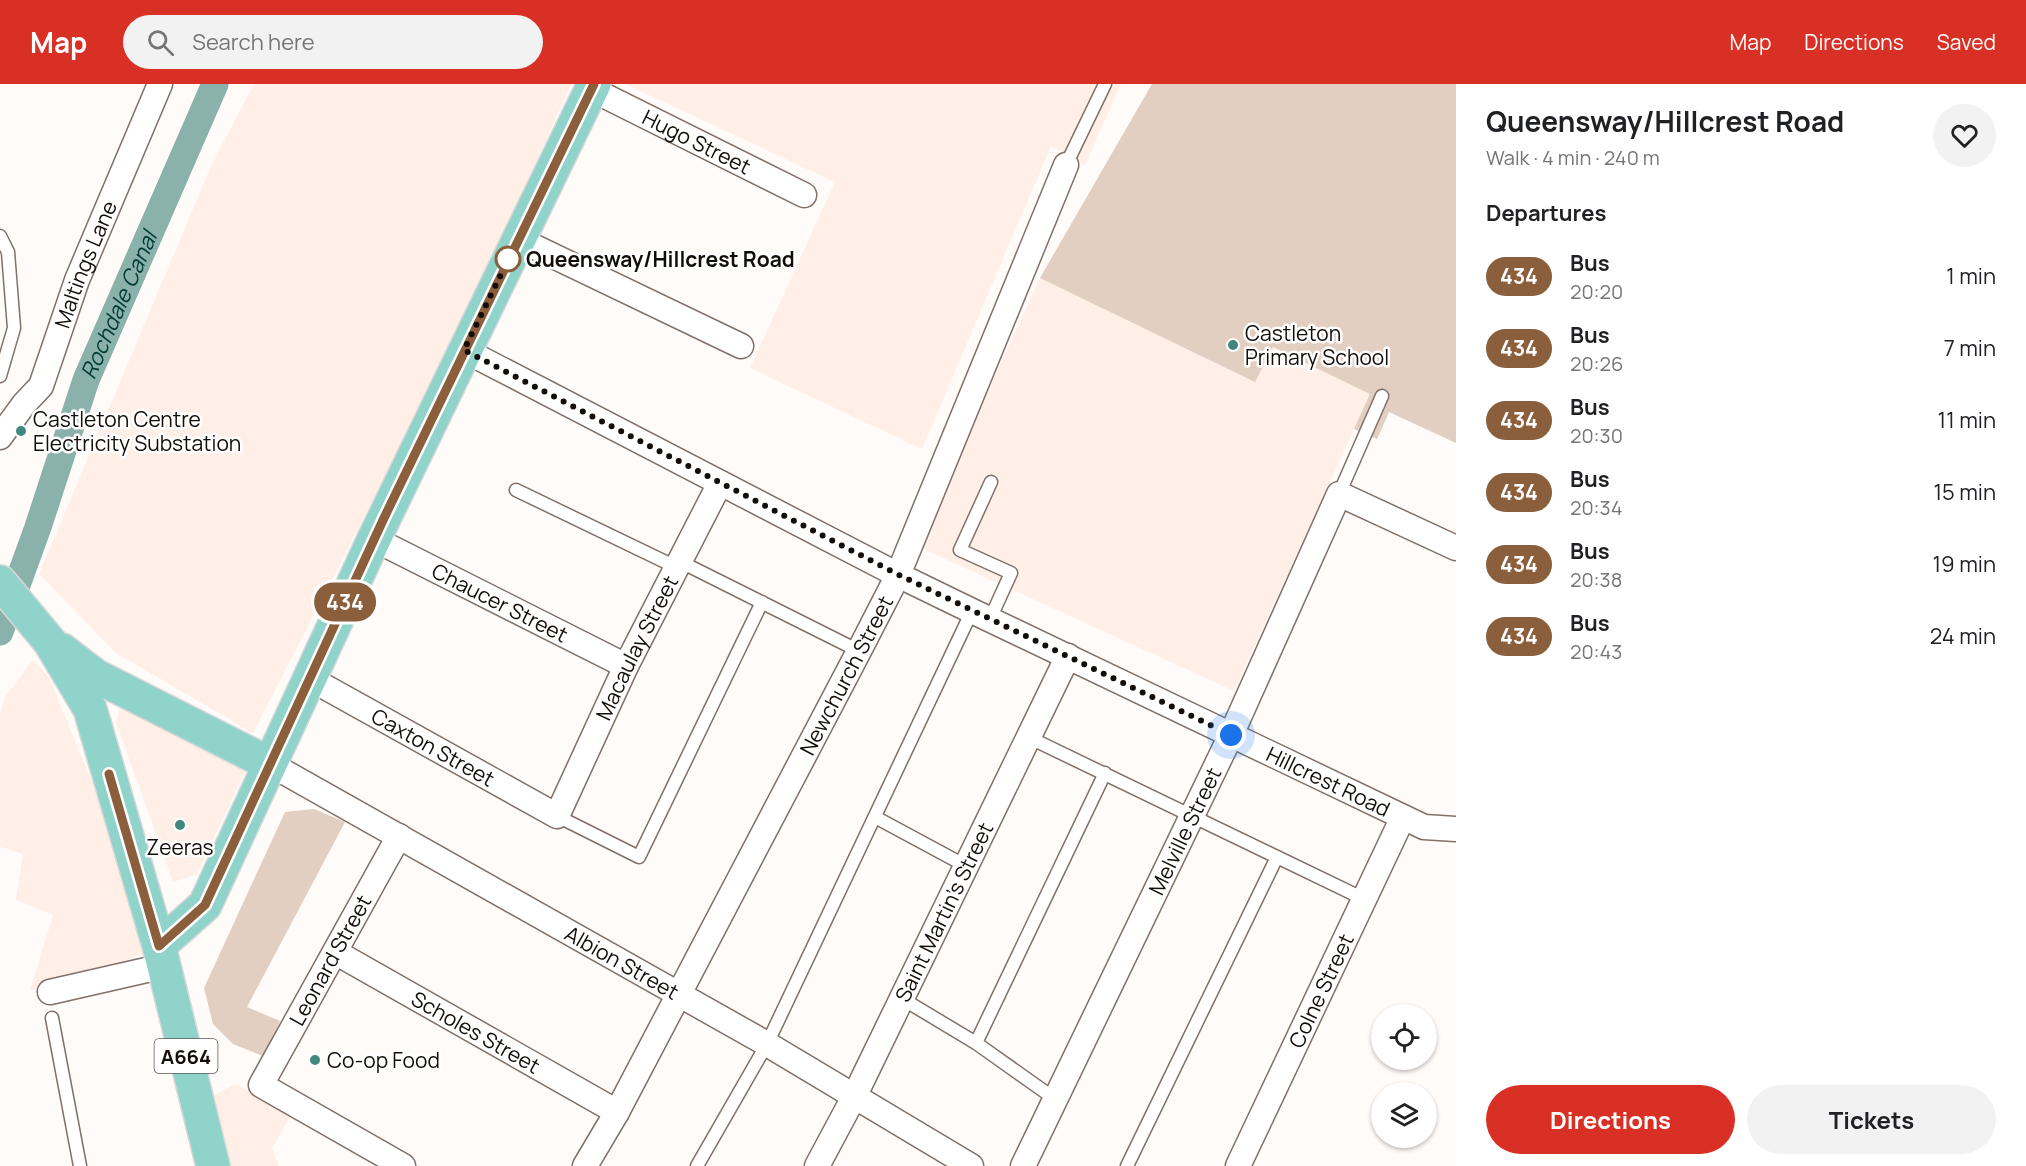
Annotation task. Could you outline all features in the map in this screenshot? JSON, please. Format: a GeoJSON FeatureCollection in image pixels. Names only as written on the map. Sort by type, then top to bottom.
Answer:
{"type":"FeatureCollection","features":[{"type":"Feature","properties":{"kind":"main road"},"geometry":{"type":"LineString","coordinates":[[162,956],[205,905],[374,539],[592,86]]}},
{"type":"Feature","properties":{"kind":"main road","name":"A664"},"geometry":{"type":"LineString","coordinates":[[0,582],[44,635],[90,709],[162,956],[213,1166]]}},
{"type":"Feature","properties":{"kind":"main road"},"geometry":{"type":"LineString","coordinates":[[44,635],[96,675],[270,764]]}},
{"type":"Feature","properties":{"kind":"street","name":"Maltings Lane"},"geometry":{"type":"LineString","coordinates":[[0,437],[24,404],[41,386],[77,280],[159,84]]}},
{"type":"Feature","properties":{"kind":"street","name":"Hugo Street"},"geometry":{"type":"LineString","coordinates":[[592,86],[804,195]]}},
{"type":"Feature","properties":{"kind":"street","name":"Newchurch Street"},"geometry":{"type":"LineString","coordinates":[[585,1166],[617,1112],[859,651],[897,574],[1066,165]]}},
{"type":"Feature","properties":{"kind":"street"},"geometry":{"type":"LineString","coordinates":[[518,239],[741,346]]}},
{"type":"Feature","properties":{"kind":"street","name":"Hillcrest Road"},"geometry":{"type":"LineString","coordinates":[[464,350],[897,574],[981,615],[1424,827],[1456,829]]}},
{"type":"Feature","properties":{"kind":"street","name":"Macaulay Street"},"geometry":{"type":"LineString","coordinates":[[557,816],[626,666],[720,483]]}},
{"type":"Feature","properties":{"kind":"street"},"geometry":{"type":"LineString","coordinates":[[1339,494],[1456,548]]}},
{"type":"Feature","properties":{"kind":"street","name":"Melville Street"},"geometry":{"type":"LineString","coordinates":[[1023,1166],[1231,735],[1339,494]]}},
{"type":"Feature","properties":{"kind":"street","name":"Chaucer Street"},"geometry":{"type":"LineString","coordinates":[[374,539],[626,666]]}},
{"type":"Feature","properties":{"kind":"street","name":"Saint Martin's Street"},"geometry":{"type":"LineString","coordinates":[[817,1166],[855,1095],[1068,656]]}},
{"type":"Feature","properties":{"kind":"street","name":"Caxton Street"},"geometry":{"type":"LineString","coordinates":[[309,678],[557,816]]}},
{"type":"Feature","properties":{"kind":"street","name":"Albion Street"},"geometry":{"type":"LineString","coordinates":[[270,764],[767,1044],[971,1166]]}},
{"type":"Feature","properties":{"kind":"street","name":"Colne Street"},"geometry":{"type":"LineString","coordinates":[[1238,1166],[1403,817]]}},
{"type":"Feature","properties":{"kind":"street","name":"Leonard Street"},"geometry":{"type":"LineString","coordinates":[[399,836],[261,1085],[403,1166]]}},
{"type":"Feature","properties":{"kind":"street","name":"Scholes Street"},"geometry":{"type":"LineString","coordinates":[[335,952],[617,1112]]}},
{"type":"Feature","properties":{"kind":"street"},"geometry":{"type":"LineString","coordinates":[[50,992],[162,956]]}},
{"type":"Feature","properties":{"kind":"lane"},"geometry":{"type":"LineString","coordinates":[[1066,165],[1105,84]]}},
{"type":"Feature","properties":{"kind":"lane"},"geometry":{"type":"LineString","coordinates":[[0,237],[8,252],[14,328],[0,376]]}},
{"type":"Feature","properties":{"kind":"lane"},"geometry":{"type":"LineString","coordinates":[[1339,494],[1382,396]]}},
{"type":"Feature","properties":{"kind":"lane"},"geometry":{"type":"LineString","coordinates":[[697,1166],[767,1044],[874,817],[981,615],[1011,573],[960,550],[991,482]]}},
{"type":"Feature","properties":{"kind":"lane"},"geometry":{"type":"LineString","coordinates":[[516,490],[762,602],[859,651]]}},
{"type":"Feature","properties":{"kind":"lane"},"geometry":{"type":"LineString","coordinates":[[557,816],[639,857],[762,602]]}},
{"type":"Feature","properties":{"kind":"lane"},"geometry":{"type":"LineString","coordinates":[[1028,737],[1364,899]]}},
{"type":"Feature","properties":{"kind":"lane"},"geometry":{"type":"LineString","coordinates":[[976,1043],[1105,773]]}},
{"type":"Feature","properties":{"kind":"lane"},"geometry":{"type":"LineString","coordinates":[[874,817],[966,866]]}},
{"type":"Feature","properties":{"kind":"lane"},"geometry":{"type":"LineString","coordinates":[[1127,1166],[1277,857]]}},
{"type":"Feature","properties":{"kind":"lane"},"geometry":{"type":"LineString","coordinates":[[902,998],[976,1043],[1055,1099]]}},
{"type":"Feature","properties":{"kind":"lane"},"geometry":{"type":"LineString","coordinates":[[52,1018],[80,1166]]}},
{"type":"Feature","properties":{"kind":"shaded area"},"geometry":{"type":"Polygon","coordinates":[[[254,84],[571,84],[466,318],[253,733],[116,653],[39,574],[211,166],[254,84]]]}},
{"type":"Feature","properties":{"kind":"shaded area"},"geometry":{"type":"Polygon","coordinates":[[[625,84],[1121,84],[1085,165],[1051,146],[922,449],[750,368],[835,182],[625,84]]]}},
{"type":"Feature","properties":{"kind":"shaded area","name":"Castleton Primary School"},"geometry":{"type":"Polygon","coordinates":[[[1152,84],[1456,84],[1456,443],[1389,412],[1377,439],[1354,429],[1234,691],[917,546],[1040,278],[1152,84]]]}},
{"type":"Feature","properties":{"kind":"shaded area"},"geometry":{"type":"Polygon","coordinates":[[[1152,84],[1456,84],[1456,443],[1389,412],[1377,439],[1354,429],[1370,394],[1273,347],[1255,382],[1040,278],[1152,84]]]}},
{"type":"Feature","properties":{"kind":"shaded area"},"geometry":{"type":"Polygon","coordinates":[[[33,660],[49,677],[104,811],[148,953],[30,991],[53,915],[16,900],[23,854],[0,846],[0,715],[5,697],[33,660]]]}},
{"type":"Feature","properties":{"kind":"shaded area"},"geometry":{"type":"Polygon","coordinates":[[[122,704],[248,765],[197,874],[173,882],[116,722],[122,704]]]}},
{"type":"Feature","properties":{"kind":"shaded area"},"geometry":{"type":"Polygon","coordinates":[[[314,809],[345,822],[247,1007],[280,1021],[265,1057],[233,1044],[213,1024],[204,988],[285,812],[314,809]]]}},
{"type":"Feature","properties":{"kind":"shaded area"},"geometry":{"type":"Polygon","coordinates":[[[235,1084],[291,1115],[272,1148],[279,1166],[230,1166],[213,1096],[235,1084]]]}},
{"type":"Feature","properties":{"kind":"waterway","name":"Rochdale Canal"},"geometry":{"type":"LineString","coordinates":[[0,632],[38,527],[86,380],[215,84]]}},
{"type":"Feature","properties":{"kind":"bus line","name":"434"},"geometry":{"type":"LineString","coordinates":[[109,774],[159,946],[205,905],[384,518],[594,84]]}},
{"type":"Feature","properties":{"kind":"place","name":"Queensway/Hillcrest Road"},"geometry":{"type":"Point","coordinates":[508,259]}},
{"type":"Feature","properties":{"kind":"place","name":"Castleton Primary School"},"geometry":{"type":"Point","coordinates":[1233,345]}},
{"type":"Feature","properties":{"kind":"place","name":"Castleton Centre Electricity Substation"},"geometry":{"type":"Point","coordinates":[21,431]}},
{"type":"Feature","properties":{"kind":"place","name":"Zeeras"},"geometry":{"type":"Point","coordinates":[180,825]}},
{"type":"Feature","properties":{"kind":"place","name":"Co-op Food"},"geometry":{"type":"Point","coordinates":[315,1060]}},
{"type":"Feature","properties":{"kind":"route"},"geometry":{"type":"LineString","coordinates":[[508,259],[464,350],[897,574],[1231,735]]}}]}
